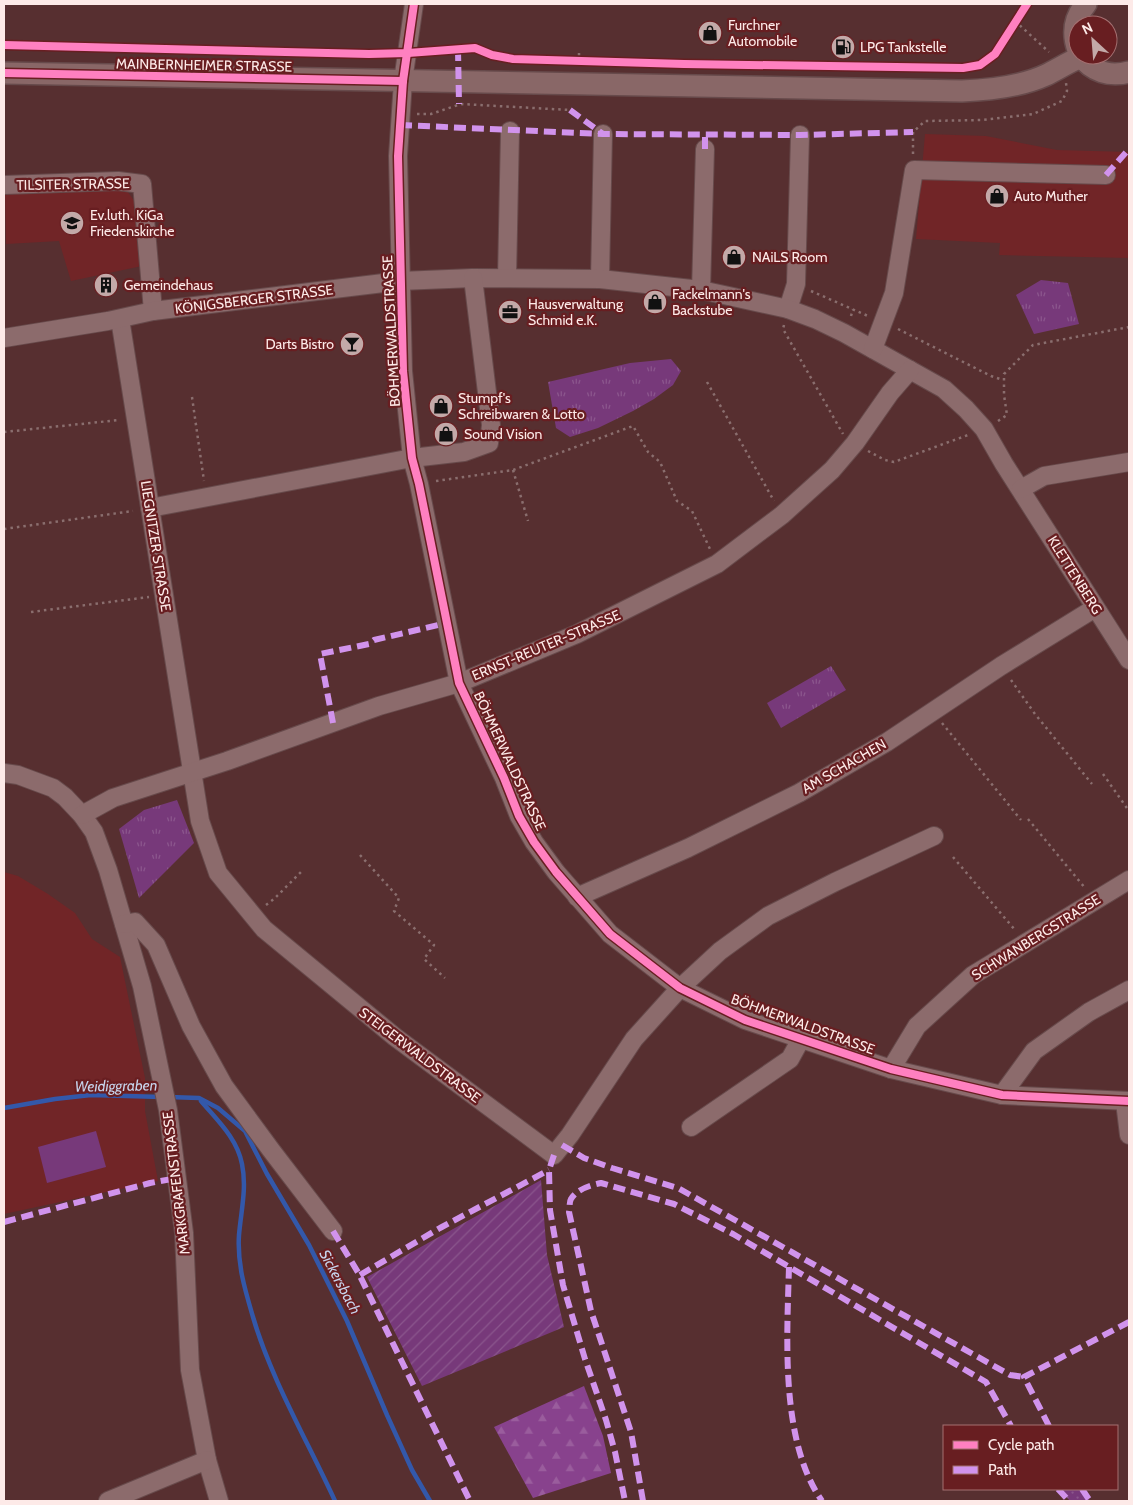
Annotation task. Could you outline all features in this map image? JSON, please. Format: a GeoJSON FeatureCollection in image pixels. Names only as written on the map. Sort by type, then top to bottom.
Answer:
{"type":"FeatureCollection","features":[{"type":"Feature","properties":{"kind":"main road"},"geometry":{"type":"LineString","coordinates":[[1078,15],[1086,4]]}},
{"type":"Feature","properties":{"kind":"main road","name":"MAINBERNHEIMER STRASSE"},"geometry":{"type":"LineString","coordinates":[[4,73],[922,91],[998,88],[1047,75],[1068,62]]}},
{"type":"Feature","properties":{"kind":"main road"},"geometry":{"type":"LineString","coordinates":[[1091,65],[1103,72],[1121,74],[1129,72]]}},
{"type":"Feature","properties":{"kind":"street","name":"BÖHMERWALDSTRASSE"},"geometry":{"type":"LineString","coordinates":[[414,4],[403,81],[398,156],[403,371],[412,458],[419,484],[459,682],[504,778],[519,816],[534,842],[577,897],[610,934],[680,988],[745,1020],[891,1069],[1002,1095],[1127,1102],[1129,1135]]}},
{"type":"Feature","properties":{"kind":"street"},"geometry":{"type":"LineString","coordinates":[[507,278],[510,131]]}},
{"type":"Feature","properties":{"kind":"street"},"geometry":{"type":"LineString","coordinates":[[600,279],[603,134]]}},
{"type":"Feature","properties":{"kind":"street"},"geometry":{"type":"LineString","coordinates":[[788,309],[796,284],[800,135]]}},
{"type":"Feature","properties":{"kind":"street"},"geometry":{"type":"LineString","coordinates":[[701,290],[704,149]]}},
{"type":"Feature","properties":{"kind":"street"},"geometry":{"type":"LineString","coordinates":[[872,348],[894,293],[914,170],[1106,175]]}},
{"type":"Feature","properties":{"kind":"street","name":"TILSITER STRASSE"},"geometry":{"type":"LineString","coordinates":[[4,185],[118,180],[142,184],[153,311]]}},
{"type":"Feature","properties":{"kind":"street","name":"KÖNIGSBERGER STRASSE"},"geometry":{"type":"LineString","coordinates":[[4,338],[114,320],[153,311],[400,281],[473,278],[600,279],[701,290],[788,309],[839,329],[910,370]]}},
{"type":"Feature","properties":{"kind":"street"},"geometry":{"type":"LineString","coordinates":[[150,508],[412,458],[464,452],[489,443],[492,425],[473,278]]}},
{"type":"Feature","properties":{"kind":"street","name":"LIEGNITZER STRASSE"},"geometry":{"type":"LineString","coordinates":[[114,320],[136,418],[192,773]]}},
{"type":"Feature","properties":{"kind":"street","name":"ERNST-REUTER-STRASSE"},"geometry":{"type":"LineString","coordinates":[[82,815],[113,798],[192,773],[378,706],[459,682],[578,634],[717,564],[782,515],[832,470],[855,443],[890,393],[910,370]]}},
{"type":"Feature","properties":{"kind":"street","name":"KLETTENBERG"},"geometry":{"type":"LineString","coordinates":[[910,370],[944,389],[984,428],[1004,464],[1129,659]]}},
{"type":"Feature","properties":{"kind":"street"},"geometry":{"type":"LineString","coordinates":[[1021,489],[1044,476],[1129,462]]}},
{"type":"Feature","properties":{"kind":"street","name":"AM SCHACHEN"},"geometry":{"type":"LineString","coordinates":[[577,897],[688,848],[798,793],[869,753],[1095,608]]}},
{"type":"Feature","properties":{"kind":"street","name":"MARKGRAFENSTRASSE"},"geometry":{"type":"LineString","coordinates":[[4,773],[18,775],[53,788],[65,797],[82,815],[94,832],[108,870],[124,924],[142,986],[168,1110],[184,1233],[190,1370],[207,1460],[218,1501]]}},
{"type":"Feature","properties":{"kind":"street","name":"STEIGERWALDSTRASSE"},"geometry":{"type":"LineString","coordinates":[[192,773],[200,821],[218,873],[264,929],[395,1037],[554,1155],[570,1135],[634,1039],[680,988]]}},
{"type":"Feature","properties":{"kind":"street"},"geometry":{"type":"LineString","coordinates":[[680,988],[720,951],[768,916],[835,882],[934,836]]}},
{"type":"Feature","properties":{"kind":"street","name":"SCHWANBERGSTRASSE"},"geometry":{"type":"LineString","coordinates":[[891,1069],[917,1026],[973,975],[1129,880]]}},
{"type":"Feature","properties":{"kind":"street"},"geometry":{"type":"LineString","coordinates":[[124,924],[135,922],[156,945],[191,1026],[224,1086],[333,1231]]}},
{"type":"Feature","properties":{"kind":"street"},"geometry":{"type":"LineString","coordinates":[[1002,1095],[1034,1051],[1089,1012],[1129,990]]}},
{"type":"Feature","properties":{"kind":"street","name":"BÖHMERWALDSTRASSE"},"geometry":{"type":"LineString","coordinates":[[691,1127],[790,1059],[801,1039]]}},
{"type":"Feature","properties":{"kind":"street"},"geometry":{"type":"LineString","coordinates":[[108,1501],[207,1460]]}},
{"type":"Feature","properties":{"kind":"path"},"geometry":{"type":"LineString","coordinates":[[579,53],[579,60]]}},
{"type":"Feature","properties":{"kind":"path"},"geometry":{"type":"LineString","coordinates":[[401,115],[431,114],[461,104],[570,110],[570,112]]}},
{"type":"Feature","properties":{"kind":"path"},"geometry":{"type":"LineString","coordinates":[[796,284],[883,322],[992,376],[1004,380]]}},
{"type":"Feature","properties":{"kind":"path"},"geometry":{"type":"LineString","coordinates":[[788,309],[783,330],[842,433],[855,443],[885,460],[894,462],[984,428],[1007,415],[1004,374],[1033,345],[1129,327]]}},
{"type":"Feature","properties":{"kind":"path"},"geometry":{"type":"LineString","coordinates":[[851,316],[853,310]]}},
{"type":"Feature","properties":{"kind":"path"},"geometry":{"type":"LineString","coordinates":[[707,382],[782,515]]}},
{"type":"Feature","properties":{"kind":"path"},"geometry":{"type":"LineString","coordinates":[[192,397],[206,498]]}},
{"type":"Feature","properties":{"kind":"path"},"geometry":{"type":"LineString","coordinates":[[4,432],[136,418]]}},
{"type":"Feature","properties":{"kind":"path"},"geometry":{"type":"LineString","coordinates":[[419,484],[513,470],[633,426],[648,452],[660,462],[677,501],[692,511],[717,564]]}},
{"type":"Feature","properties":{"kind":"path"},"geometry":{"type":"LineString","coordinates":[[513,470],[528,521]]}},
{"type":"Feature","properties":{"kind":"path"},"geometry":{"type":"LineString","coordinates":[[4,529],[150,508]]}},
{"type":"Feature","properties":{"kind":"path"},"geometry":{"type":"LineString","coordinates":[[31,612],[163,596]]}},
{"type":"Feature","properties":{"kind":"path"},"geometry":{"type":"LineString","coordinates":[[1002,666],[1035,714],[1092,784]]}},
{"type":"Feature","properties":{"kind":"path"},"geometry":{"type":"LineString","coordinates":[[933,712],[1021,820]]}},
{"type":"Feature","properties":{"kind":"path"},"geometry":{"type":"LineString","coordinates":[[1103,774],[1129,811]]}},
{"type":"Feature","properties":{"kind":"path"},"geometry":{"type":"LineString","coordinates":[[1028,819],[1096,900]]}},
{"type":"Feature","properties":{"kind":"path"},"geometry":{"type":"LineString","coordinates":[[360,854],[399,898],[394,911],[434,945],[424,959],[445,978]]}},
{"type":"Feature","properties":{"kind":"path"},"geometry":{"type":"LineString","coordinates":[[953,857],[1026,943]]}},
{"type":"Feature","properties":{"kind":"path"},"geometry":{"type":"LineString","coordinates":[[251,915],[274,899],[303,870]]}},
{"type":"Feature","properties":{"kind":"shaded area"},"geometry":{"type":"Polygon","coordinates":[[[925,134],[986,136],[1057,150],[1129,152],[1129,258],[999,255],[1000,243],[916,239],[925,134]]]}},
{"type":"Feature","properties":{"kind":"shaded area","name":"Ev.luth. KiGa Friedenskirche"},"geometry":{"type":"Polygon","coordinates":[[[123,185],[137,205],[142,266],[71,281],[59,241],[6,244],[5,192],[123,185]]]}},
{"type":"Feature","properties":{"kind":"shaded area"},"geometry":{"type":"Polygon","coordinates":[[[4,872],[18,876],[75,913],[92,939],[120,957],[145,1078],[145,1111],[158,1181],[4,1214],[4,872]]]}},
{"type":"Feature","properties":{"kind":"green space"},"geometry":{"type":"Polygon","coordinates":[[[1041,280],[1068,283],[1079,324],[1034,334],[1016,295],[1041,280]]]}},
{"type":"Feature","properties":{"kind":"green space"},"geometry":{"type":"Polygon","coordinates":[[[671,359],[681,371],[673,385],[654,399],[598,428],[570,437],[556,428],[548,382],[630,363],[671,359]]]}},
{"type":"Feature","properties":{"kind":"green space"},"geometry":{"type":"Polygon","coordinates":[[[831,666],[846,690],[781,728],[767,703],[831,666]]]}},
{"type":"Feature","properties":{"kind":"green space"},"geometry":{"type":"Polygon","coordinates":[[[177,800],[194,843],[139,898],[119,829],[144,810],[177,800]]]}},
{"type":"Feature","properties":{"kind":"green space"},"geometry":{"type":"Polygon","coordinates":[[[96,1131],[106,1167],[47,1183],[38,1147],[96,1131]]]}},
{"type":"Feature","properties":{"kind":"green space"},"geometry":{"type":"Polygon","coordinates":[[[541,1180],[547,1255],[564,1327],[422,1386],[367,1277],[541,1180]]]}},
{"type":"Feature","properties":{"kind":"green space"},"geometry":{"type":"Polygon","coordinates":[[[584,1386],[603,1436],[611,1473],[533,1498],[494,1427],[584,1386]]]}},
{"type":"Feature","properties":{"kind":"green space"},"geometry":{"type":"Polygon","coordinates":[[[1060,1490],[1082,1490],[1090,1501],[1070,1501],[1060,1490]]]}},
{"type":"Feature","properties":{"kind":"waterway","name":"Weidiggraben"},"geometry":{"type":"LineString","coordinates":[[4,1108],[91,1095],[162,1097]]}},
{"type":"Feature","properties":{"kind":"waterway","name":"Sickersbach"},"geometry":{"type":"LineString","coordinates":[[169,1097],[199,1098],[218,1108],[245,1131],[267,1174],[309,1245],[347,1321],[412,1470],[430,1501]]}},
{"type":"Feature","properties":{"kind":"waterway"},"geometry":{"type":"LineString","coordinates":[[201,1101],[220,1122],[231,1138],[242,1164],[244,1191],[239,1235],[239,1256],[253,1317],[280,1387],[335,1501]]}},
{"type":"Feature","properties":{"kind":"marked path"},"geometry":{"type":"LineString","coordinates":[[458,49],[459,104]]}},
{"type":"Feature","properties":{"kind":"marked path"},"geometry":{"type":"LineString","coordinates":[[570,110],[603,134]]}},
{"type":"Feature","properties":{"kind":"marked path"},"geometry":{"type":"LineString","coordinates":[[400,125],[603,134],[800,135],[913,132]]}},
{"type":"Feature","properties":{"kind":"marked path"},"geometry":{"type":"LineString","coordinates":[[705,133],[705,149]]}},
{"type":"Feature","properties":{"kind":"marked path"},"geometry":{"type":"LineString","coordinates":[[1106,175],[1129,149]]}},
{"type":"Feature","properties":{"kind":"marked path"},"geometry":{"type":"LineString","coordinates":[[333,723],[320,654],[369,644],[374,640],[447,623]]}},
{"type":"Feature","properties":{"kind":"marked path"},"geometry":{"type":"LineString","coordinates":[[562,1145],[584,1158],[678,1188],[1010,1375],[1024,1377]]}},
{"type":"Feature","properties":{"kind":"marked path"},"geometry":{"type":"LineString","coordinates":[[554,1155],[549,1170],[550,1210],[563,1285],[606,1420],[625,1501]]}},
{"type":"Feature","properties":{"kind":"marked path"},"geometry":{"type":"LineString","coordinates":[[360,1275],[440,1228],[549,1170]]}},
{"type":"Feature","properties":{"kind":"marked path"},"geometry":{"type":"LineString","coordinates":[[4,1222],[150,1183],[177,1178]]}},
{"type":"Feature","properties":{"kind":"marked path"},"geometry":{"type":"LineString","coordinates":[[643,1501],[631,1432],[591,1311],[569,1212],[570,1200],[580,1190],[601,1183],[674,1204],[733,1234],[986,1382],[1010,1425]]}},
{"type":"Feature","properties":{"kind":"marked path"},"geometry":{"type":"LineString","coordinates":[[333,1231],[359,1274],[470,1501]]}},
{"type":"Feature","properties":{"kind":"marked path"},"geometry":{"type":"LineString","coordinates":[[789,1267],[787,1356],[793,1419],[799,1449],[808,1477],[822,1501]]}},
{"type":"Feature","properties":{"kind":"marked path"},"geometry":{"type":"LineString","coordinates":[[1048,1425],[1024,1377],[1129,1322]]}},
{"type":"Feature","properties":{"kind":"marked path"},"geometry":{"type":"LineString","coordinates":[[1059,1490],[1069,1501]]}},
{"type":"Feature","properties":{"kind":"marked path"},"geometry":{"type":"LineString","coordinates":[[1083,1490],[1090,1501]]}},
{"type":"Feature","properties":{"kind":"cycle path"},"geometry":{"type":"LineString","coordinates":[[414,4],[403,81],[398,156],[403,371],[412,458],[419,484],[459,683],[504,778],[519,816],[534,842],[556,872],[610,934],[680,988],[745,1020],[891,1069],[1002,1095],[1129,1101]]}},
{"type":"Feature","properties":{"kind":"cycle path"},"geometry":{"type":"LineString","coordinates":[[4,45],[369,54],[475,48],[492,55],[513,59],[684,64],[963,68],[980,65],[995,54],[1027,4]]}},
{"type":"Feature","properties":{"kind":"cycle path"},"geometry":{"type":"LineString","coordinates":[[4,73],[403,81]]}},
{"type":"Feature","properties":{"kind":"place","name":"Furchner Automobile"},"geometry":{"type":"Point","coordinates":[710,33]}},
{"type":"Feature","properties":{"kind":"place","name":"LPG Tankstelle"},"geometry":{"type":"Point","coordinates":[843,47]}},
{"type":"Feature","properties":{"kind":"place","name":"Auto Muther"},"geometry":{"type":"Point","coordinates":[997,196]}},
{"type":"Feature","properties":{"kind":"place","name":"Ev.luth. KiGa Friedenskirche"},"geometry":{"type":"Point","coordinates":[72,223]}},
{"type":"Feature","properties":{"kind":"place","name":"NAiLS Room"},"geometry":{"type":"Point","coordinates":[734,257]}},
{"type":"Feature","properties":{"kind":"place","name":"Gemeindehaus"},"geometry":{"type":"Point","coordinates":[106,285]}},
{"type":"Feature","properties":{"kind":"place","name":"Fackelmann's Backstube"},"geometry":{"type":"Point","coordinates":[655,302]}},
{"type":"Feature","properties":{"kind":"place","name":"Hausverwaltung Schmid e.K."},"geometry":{"type":"Point","coordinates":[510,312]}},
{"type":"Feature","properties":{"kind":"place","name":"Darts Bistro"},"geometry":{"type":"Point","coordinates":[352,344]}},
{"type":"Feature","properties":{"kind":"place","name":"Stumpf's Schreibwaren & Lotto"},"geometry":{"type":"Point","coordinates":[441,406]}},
{"type":"Feature","properties":{"kind":"place","name":"Sound Vision"},"geometry":{"type":"Point","coordinates":[446,434]}}]}
